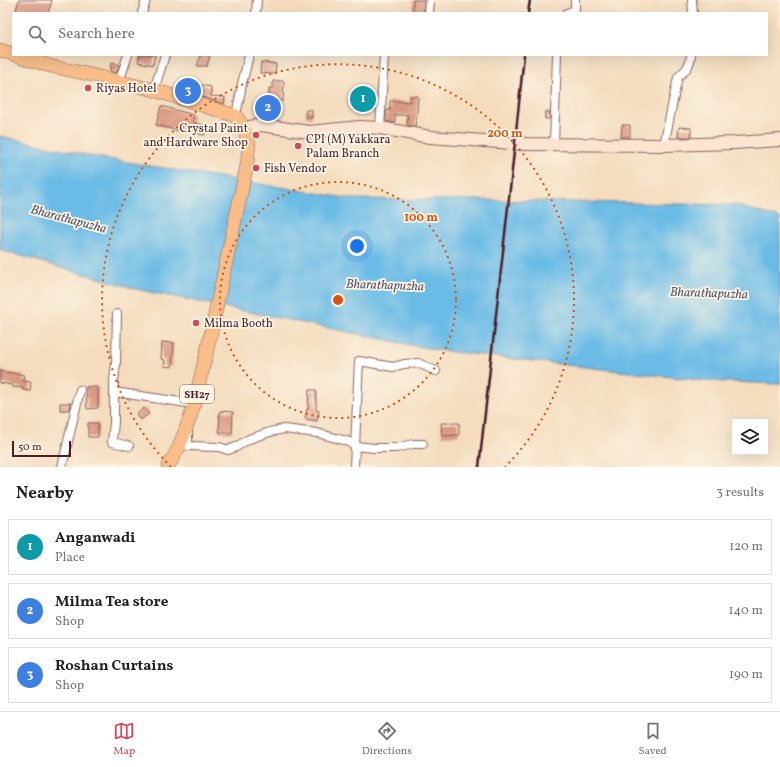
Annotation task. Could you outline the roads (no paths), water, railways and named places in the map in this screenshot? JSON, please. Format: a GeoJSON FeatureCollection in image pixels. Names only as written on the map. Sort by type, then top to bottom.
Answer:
{"type":"FeatureCollection","features":[{"type":"Feature","properties":{"kind":"main road"},"geometry":{"type":"LineString","coordinates":[[0,50],[12,54]]}},
{"type":"Feature","properties":{"kind":"main road"},"geometry":{"type":"LineString","coordinates":[[19,56],[50,66],[154,90],[236,116]]}},
{"type":"Feature","properties":{"kind":"main road","name":"SH27"},"geometry":{"type":"LineString","coordinates":[[168,467],[179,447],[194,404],[215,318],[247,165],[249,144],[244,128],[236,116]]}},
{"type":"Feature","properties":{"kind":"street"},"geometry":{"type":"LineString","coordinates":[[142,12],[146,0]]}},
{"type":"Feature","properties":{"kind":"street"},"geometry":{"type":"LineString","coordinates":[[256,12],[257,0]]}},
{"type":"Feature","properties":{"kind":"street"},"geometry":{"type":"LineString","coordinates":[[429,12],[430,0]]}},
{"type":"Feature","properties":{"kind":"street"},"geometry":{"type":"LineString","coordinates":[[574,12],[575,0]]}},
{"type":"Feature","properties":{"kind":"street"},"geometry":{"type":"LineString","coordinates":[[692,0],[692,12]]}},
{"type":"Feature","properties":{"kind":"street"},"geometry":{"type":"LineString","coordinates":[[119,82],[128,56]]}},
{"type":"Feature","properties":{"kind":"street"},"geometry":{"type":"LineString","coordinates":[[154,90],[165,56]]}},
{"type":"Feature","properties":{"kind":"street"},"geometry":{"type":"LineString","coordinates":[[236,116],[249,56]]}},
{"type":"Feature","properties":{"kind":"street"},"geometry":{"type":"LineString","coordinates":[[380,128],[384,56]]}},
{"type":"Feature","properties":{"kind":"street"},"geometry":{"type":"LineString","coordinates":[[554,144],[556,56]]}},
{"type":"Feature","properties":{"kind":"street"},"geometry":{"type":"LineString","coordinates":[[664,145],[678,77],[691,62],[691,56]]}},
{"type":"Feature","properties":{"kind":"street"},"geometry":{"type":"LineString","coordinates":[[244,128],[262,125],[309,132],[360,127],[380,128],[430,137],[525,144],[664,145],[780,140]]}},
{"type":"Feature","properties":{"kind":"street"},"geometry":{"type":"LineString","coordinates":[[117,314],[114,422],[112,442],[129,446]]}},
{"type":"Feature","properties":{"kind":"street"},"geometry":{"type":"LineString","coordinates":[[354,467],[359,361],[393,367],[404,364],[418,363],[436,371]]}},
{"type":"Feature","properties":{"kind":"street"},"geometry":{"type":"LineString","coordinates":[[62,467],[80,390]]}},
{"type":"Feature","properties":{"kind":"street"},"geometry":{"type":"LineString","coordinates":[[114,392],[194,404]]}},
{"type":"Feature","properties":{"kind":"street"},"geometry":{"type":"LineString","coordinates":[[188,423],[188,446],[219,447],[228,450],[250,439],[284,429],[317,433],[347,441],[355,446],[396,448],[413,444],[422,444]]}},
{"type":"Feature","properties":{"kind":"water","name":"Bharathapuzha"},"geometry":{"type":"Polygon","coordinates":[[[0,136],[96,157],[352,199],[735,205],[780,218],[780,384],[707,381],[437,350],[140,290],[0,250],[0,136]]]}},
{"type":"Feature","properties":{"kind":"railway"},"geometry":{"type":"LineString","coordinates":[[528,12],[530,0]]}},
{"type":"Feature","properties":{"kind":"railway"},"geometry":{"type":"LineString","coordinates":[[479,467],[524,56]]}},
{"type":"Feature","properties":{"kind":"place","name":"Riyas Hotel"},"geometry":{"type":"Point","coordinates":[88,88]}},
{"type":"Feature","properties":{"kind":"place","name":"Roshan Curtains"},"geometry":{"type":"Point","coordinates":[188,91]}},
{"type":"Feature","properties":{"kind":"place","name":"Anganwadi"},"geometry":{"type":"Point","coordinates":[363,99]}},
{"type":"Feature","properties":{"kind":"place","name":"Milma Tea store"},"geometry":{"type":"Point","coordinates":[268,108]}},
{"type":"Feature","properties":{"kind":"place","name":"Crystal Paint and Hardware Shop"},"geometry":{"type":"Point","coordinates":[256,135]}},
{"type":"Feature","properties":{"kind":"place","name":"CPI (M) Yakkara Palam Branch"},"geometry":{"type":"Point","coordinates":[298,146]}},
{"type":"Feature","properties":{"kind":"place","name":"Fish Vendor"},"geometry":{"type":"Point","coordinates":[256,168]}},
{"type":"Feature","properties":{"kind":"place","name":"Milma Booth"},"geometry":{"type":"Point","coordinates":[196,323]}}]}
